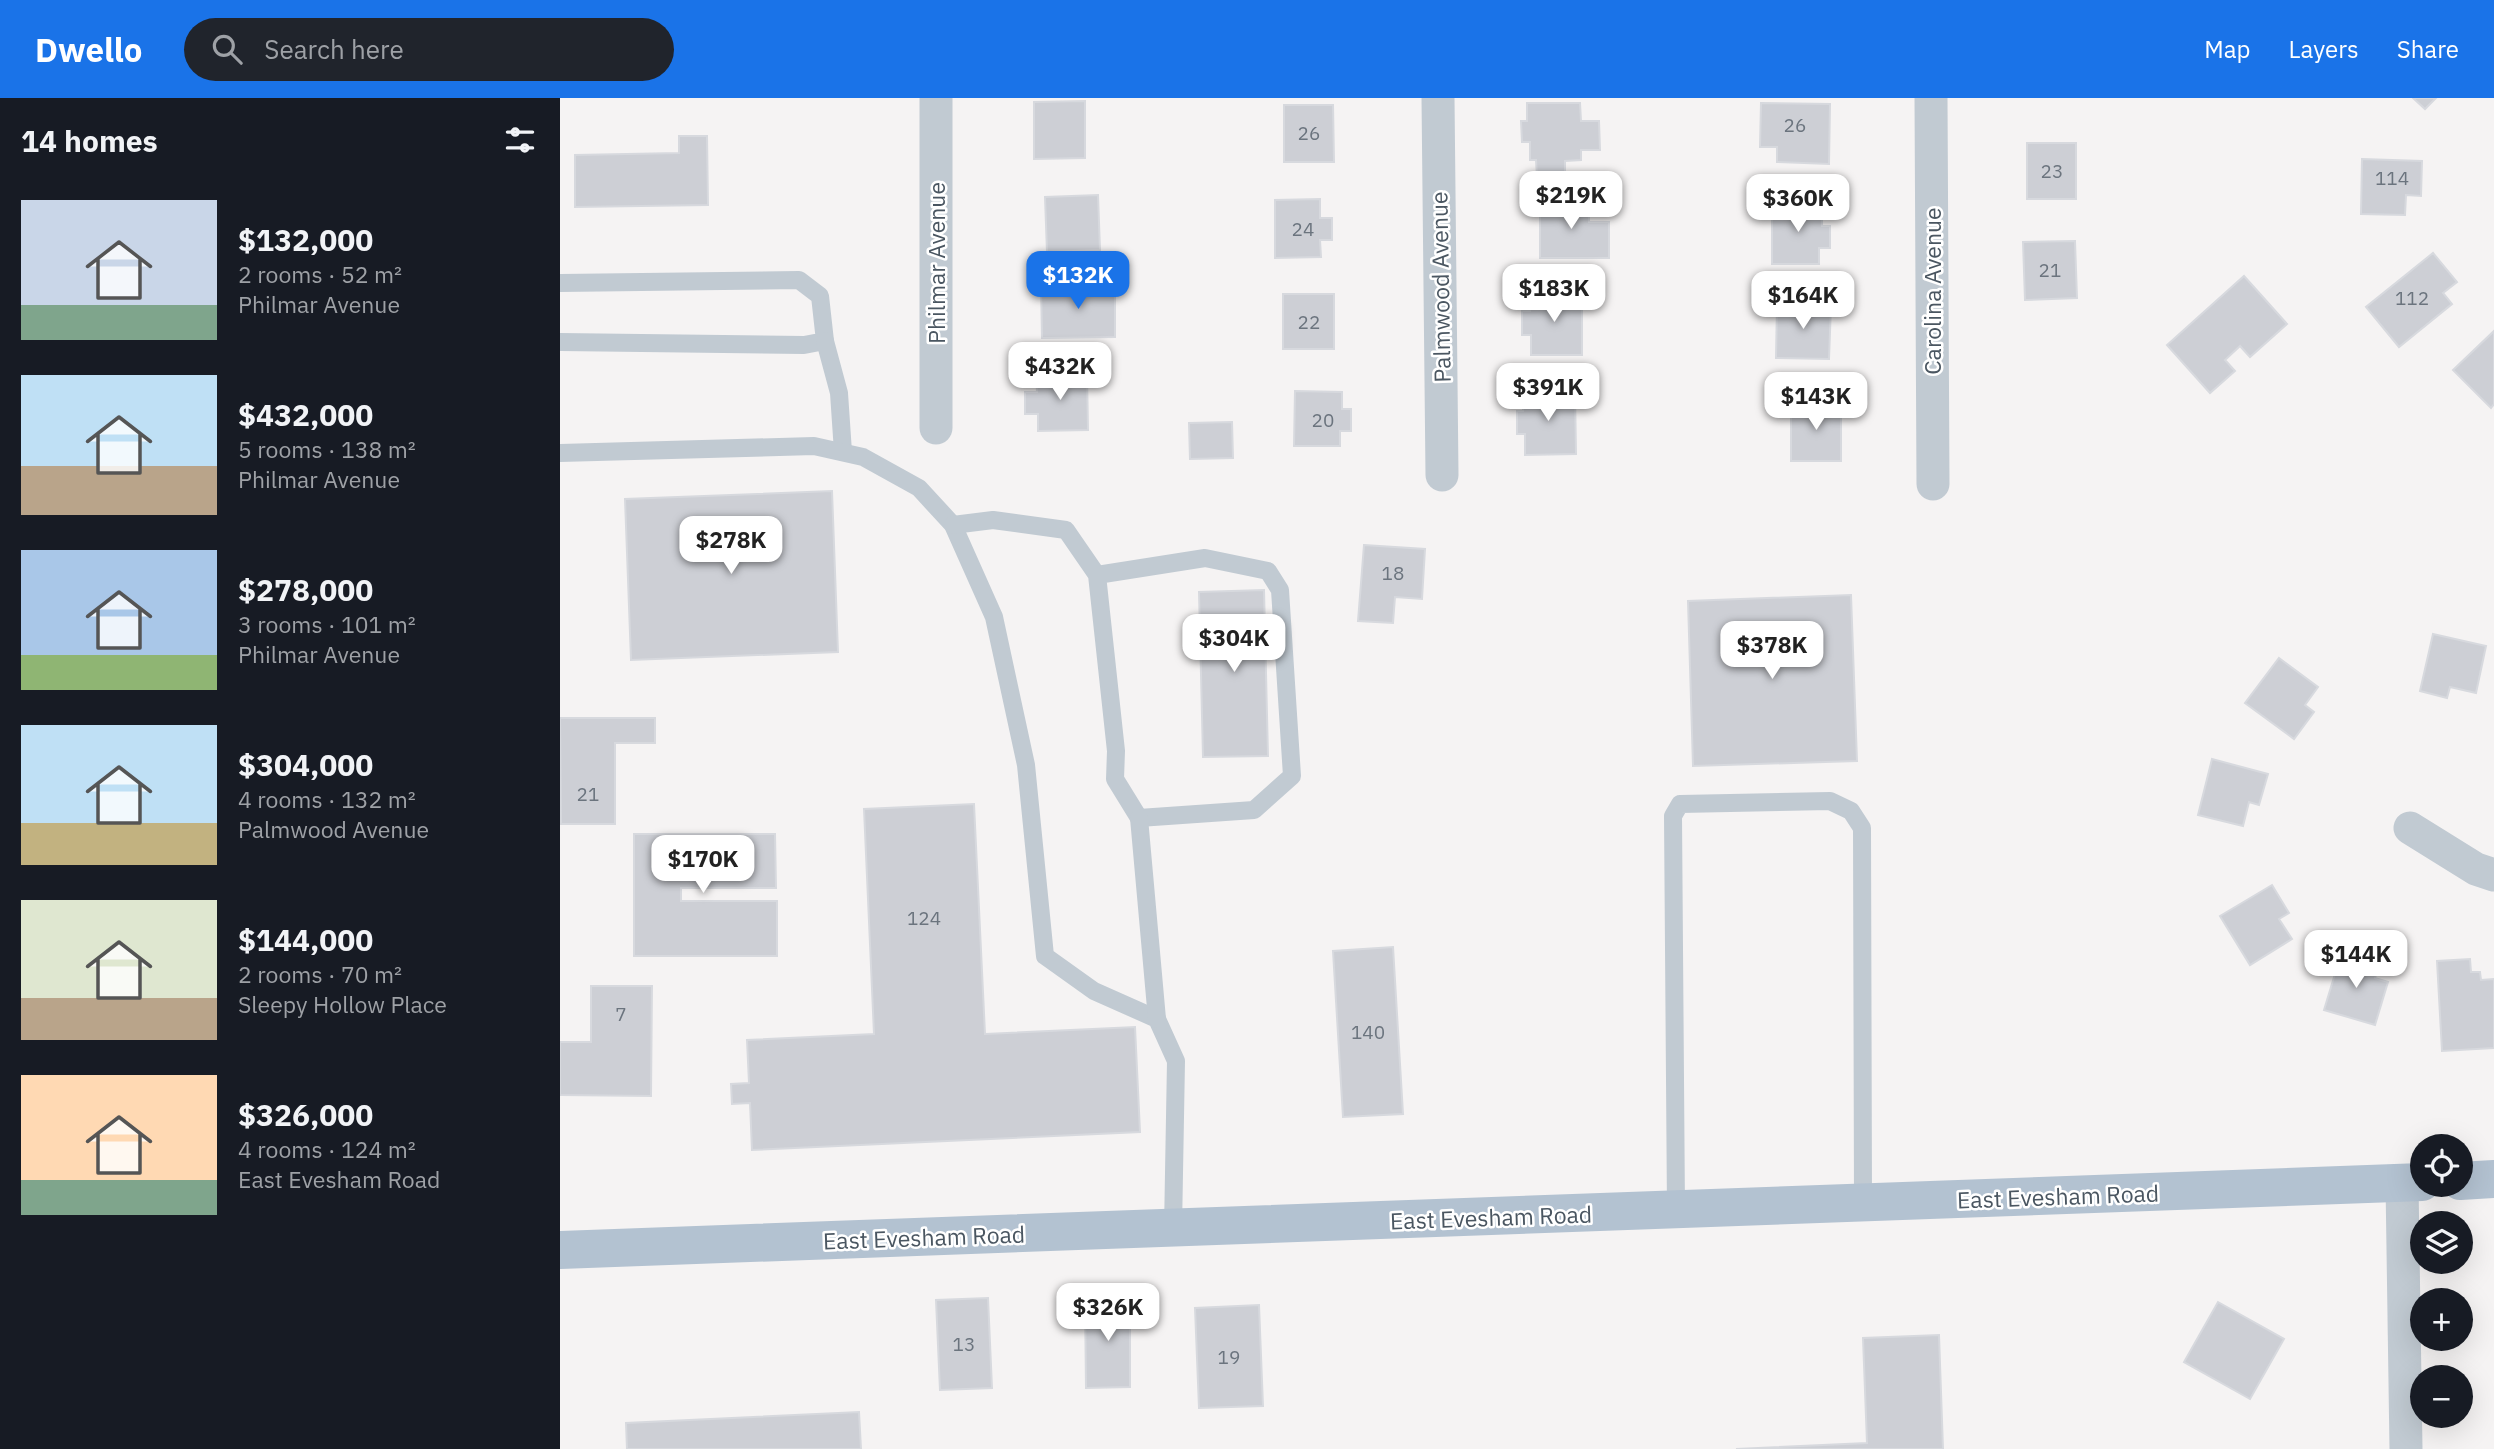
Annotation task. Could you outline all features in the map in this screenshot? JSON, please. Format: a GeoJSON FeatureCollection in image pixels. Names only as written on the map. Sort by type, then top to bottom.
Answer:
{"type":"FeatureCollection","features":[{"type":"Feature","properties":{"kind":"main road"},"geometry":{"type":"LineString","coordinates":[[2473,1180],[2494,1179]]}},
{"type":"Feature","properties":{"kind":"main road","name":"East Evesham Road"},"geometry":{"type":"LineString","coordinates":[[560,1250],[2410,1182]]}},
{"type":"Feature","properties":{"kind":"street","name":"Philmar Avenue"},"geometry":{"type":"LineString","coordinates":[[936,98],[936,428]]}},
{"type":"Feature","properties":{"kind":"street","name":"Palmwood Avenue"},"geometry":{"type":"LineString","coordinates":[[1438,98],[1442,475]]}},
{"type":"Feature","properties":{"kind":"street","name":"Carolina Avenue"},"geometry":{"type":"LineString","coordinates":[[1931,98],[1933,484]]}},
{"type":"Feature","properties":{"kind":"street"},"geometry":{"type":"LineString","coordinates":[[2410,828],[2476,869],[2494,876]]}},
{"type":"Feature","properties":{"kind":"street"},"geometry":{"type":"LineString","coordinates":[[2406,1449],[2412,1197]]}},
{"type":"Feature","properties":{"kind":"lane"},"geometry":{"type":"LineString","coordinates":[[560,283],[799,280],[820,296],[825,341],[839,393],[844,452]]}},
{"type":"Feature","properties":{"kind":"lane"},"geometry":{"type":"LineString","coordinates":[[560,342],[804,345],[825,341]]}},
{"type":"Feature","properties":{"kind":"lane"},"geometry":{"type":"LineString","coordinates":[[560,453],[814,446],[863,457],[919,488],[953,525],[994,617],[1026,765],[1045,956],[1094,991],[1157,1019]]}},
{"type":"Feature","properties":{"kind":"lane"},"geometry":{"type":"LineString","coordinates":[[953,525],[993,520],[1066,530],[1097,575],[1116,751],[1115,779],[1139,818],[1157,1019],[1176,1061],[1173,1229]]}},
{"type":"Feature","properties":{"kind":"lane"},"geometry":{"type":"LineString","coordinates":[[1097,575],[1205,558],[1268,571],[1280,590],[1292,776],[1254,810],[1139,818]]}},
{"type":"Feature","properties":{"kind":"lane"},"geometry":{"type":"LineString","coordinates":[[1676,1210],[1673,816],[1680,804],[1830,801],[1851,811],[1862,828],[1864,1203]]}},
{"type":"Feature","properties":{"kind":"building"},"geometry":{"type":"Polygon","coordinates":[[[2413,98],[2436,98],[2425,109],[2413,98]]]}},
{"type":"Feature","properties":{"kind":"building"},"geometry":{"type":"Polygon","coordinates":[[[1085,101],[1085,158],[1034,159],[1034,102],[1085,101]]]}},
{"type":"Feature","properties":{"kind":"building"},"geometry":{"type":"Polygon","coordinates":[[[1527,103],[1580,103],[1581,121],[1599,121],[1600,150],[1581,150],[1581,160],[1565,161],[1565,177],[1537,177],[1536,160],[1530,160],[1530,142],[1522,142],[1521,121],[1527,121],[1527,103]]]}},
{"type":"Feature","properties":{"kind":"building"},"geometry":{"type":"Polygon","coordinates":[[[1761,103],[1830,104],[1829,164],[1777,162],[1777,147],[1760,147],[1761,103]]]}},
{"type":"Feature","properties":{"kind":"building"},"geometry":{"type":"Polygon","coordinates":[[[1284,105],[1333,105],[1334,162],[1284,162],[1284,105]]]}},
{"type":"Feature","properties":{"kind":"building"},"geometry":{"type":"Polygon","coordinates":[[[679,136],[707,136],[708,205],[575,207],[575,155],[679,153],[679,136]]]}},
{"type":"Feature","properties":{"kind":"building"},"geometry":{"type":"Polygon","coordinates":[[[2027,143],[2076,143],[2076,199],[2027,199],[2027,143]]]}},
{"type":"Feature","properties":{"kind":"building"},"geometry":{"type":"Polygon","coordinates":[[[2362,159],[2422,161],[2421,196],[2406,195],[2405,215],[2361,214],[2362,159]]]}},
{"type":"Feature","properties":{"kind":"building"},"geometry":{"type":"Polygon","coordinates":[[[1098,195],[1100,250],[1047,252],[1045,197],[1098,195]]]}},
{"type":"Feature","properties":{"kind":"building"},"geometry":{"type":"Polygon","coordinates":[[[1320,199],[1320,218],[1332,218],[1332,240],[1320,240],[1321,257],[1275,258],[1275,200],[1320,199]]]}},
{"type":"Feature","properties":{"kind":"building"},"geometry":{"type":"Polygon","coordinates":[[[1540,200],[1589,200],[1589,222],[1609,222],[1609,258],[1540,258],[1540,200]]]}},
{"type":"Feature","properties":{"kind":"building"},"geometry":{"type":"Polygon","coordinates":[[[1772,204],[1822,204],[1822,226],[1830,226],[1830,248],[1819,248],[1819,264],[1772,264],[1772,204]]]}},
{"type":"Feature","properties":{"kind":"building"},"geometry":{"type":"Polygon","coordinates":[[[2075,241],[2077,298],[2025,300],[2023,242],[2075,241]]]}},
{"type":"Feature","properties":{"kind":"building"},"geometry":{"type":"Polygon","coordinates":[[[2433,253],[2457,282],[2443,293],[2452,304],[2399,347],[2366,307],[2433,253]]]}},
{"type":"Feature","properties":{"kind":"building"},"geometry":{"type":"Polygon","coordinates":[[[2244,276],[2287,324],[2250,357],[2240,346],[2225,360],[2235,371],[2210,393],[2167,345],[2244,276]]]}},
{"type":"Feature","properties":{"kind":"building"},"geometry":{"type":"Polygon","coordinates":[[[1041,284],[1115,284],[1115,337],[1042,338],[1041,284]]]}},
{"type":"Feature","properties":{"kind":"building"},"geometry":{"type":"Polygon","coordinates":[[[1530,293],[1582,293],[1582,355],[1531,355],[1531,335],[1522,335],[1522,311],[1530,311],[1530,293]]]}},
{"type":"Feature","properties":{"kind":"building"},"geometry":{"type":"Polygon","coordinates":[[[1283,294],[1334,294],[1334,349],[1283,349],[1283,294]]]}},
{"type":"Feature","properties":{"kind":"building"},"geometry":{"type":"Polygon","coordinates":[[[1777,304],[1831,305],[1829,359],[1776,358],[1777,304]]]}},
{"type":"Feature","properties":{"kind":"building"},"geometry":{"type":"Polygon","coordinates":[[[2494,331],[2494,404],[2491,408],[2453,370],[2494,331]]]}},
{"type":"Feature","properties":{"kind":"building"},"geometry":{"type":"Polygon","coordinates":[[[1087,373],[1088,430],[1038,431],[1038,414],[1025,414],[1025,392],[1037,392],[1036,375],[1087,373]]]}},
{"type":"Feature","properties":{"kind":"building"},"geometry":{"type":"Polygon","coordinates":[[[1295,391],[1342,392],[1342,409],[1351,409],[1351,431],[1340,431],[1340,446],[1294,446],[1295,391]]]}},
{"type":"Feature","properties":{"kind":"building"},"geometry":{"type":"Polygon","coordinates":[[[1575,391],[1576,454],[1525,455],[1525,434],[1517,434],[1517,411],[1523,411],[1523,392],[1575,391]]]}},
{"type":"Feature","properties":{"kind":"building"},"geometry":{"type":"Polygon","coordinates":[[[1791,403],[1841,403],[1841,461],[1791,461],[1791,403]]]}},
{"type":"Feature","properties":{"kind":"building"},"geometry":{"type":"Polygon","coordinates":[[[1232,422],[1233,458],[1190,459],[1189,423],[1232,422]]]}},
{"type":"Feature","properties":{"kind":"building"},"geometry":{"type":"Polygon","coordinates":[[[832,491],[838,652],[631,660],[625,499],[832,491]]]}},
{"type":"Feature","properties":{"kind":"building"},"geometry":{"type":"Polygon","coordinates":[[[1364,545],[1425,549],[1422,599],[1395,597],[1393,623],[1358,621],[1364,545]]]}},
{"type":"Feature","properties":{"kind":"building"},"geometry":{"type":"Polygon","coordinates":[[[1264,590],[1268,756],[1203,757],[1199,592],[1264,590]]]}},
{"type":"Feature","properties":{"kind":"building"},"geometry":{"type":"Polygon","coordinates":[[[1851,595],[1857,761],[1693,766],[1688,601],[1851,595]]]}},
{"type":"Feature","properties":{"kind":"building"},"geometry":{"type":"Polygon","coordinates":[[[2433,634],[2486,646],[2476,693],[2450,687],[2447,698],[2420,691],[2433,634]]]}},
{"type":"Feature","properties":{"kind":"building"},"geometry":{"type":"Polygon","coordinates":[[[2279,658],[2318,687],[2305,705],[2314,712],[2294,739],[2245,703],[2279,658]]]}},
{"type":"Feature","properties":{"kind":"building"},"geometry":{"type":"Polygon","coordinates":[[[560,718],[655,718],[655,743],[615,743],[615,824],[561,824],[560,718]]]}},
{"type":"Feature","properties":{"kind":"building"},"geometry":{"type":"Polygon","coordinates":[[[2212,759],[2268,774],[2259,805],[2249,802],[2243,826],[2198,815],[2212,759]]]}},
{"type":"Feature","properties":{"kind":"building"},"geometry":{"type":"Polygon","coordinates":[[[974,804],[985,1034],[1135,1027],[1140,1132],[752,1150],[750,1103],[732,1104],[731,1084],[749,1083],[747,1040],[874,1034],[864,809],[974,804]]]}},
{"type":"Feature","properties":{"kind":"building"},"geometry":{"type":"Polygon","coordinates":[[[634,834],[775,834],[776,888],[681,888],[681,901],[777,901],[777,956],[634,956],[634,834]]]}},
{"type":"Feature","properties":{"kind":"building"},"geometry":{"type":"Polygon","coordinates":[[[2272,885],[2289,913],[2279,919],[2292,939],[2250,965],[2220,916],[2272,885]]]}},
{"type":"Feature","properties":{"kind":"building"},"geometry":{"type":"Polygon","coordinates":[[[1393,947],[1403,1114],[1343,1117],[1333,951],[1393,947]]]}},
{"type":"Feature","properties":{"kind":"building"},"geometry":{"type":"Polygon","coordinates":[[[2341,954],[2379,965],[2375,978],[2388,982],[2375,1025],[2324,1010],[2341,954]]]}},
{"type":"Feature","properties":{"kind":"building"},"geometry":{"type":"Polygon","coordinates":[[[2470,959],[2471,972],[2480,972],[2481,980],[2494,979],[2494,1048],[2442,1051],[2437,961],[2470,959]]]}},
{"type":"Feature","properties":{"kind":"building"},"geometry":{"type":"Polygon","coordinates":[[[591,986],[652,986],[651,1096],[560,1095],[560,1042],[591,1042],[591,986]]]}},
{"type":"Feature","properties":{"kind":"building"},"geometry":{"type":"Polygon","coordinates":[[[988,1298],[992,1388],[940,1390],[936,1300],[988,1298]]]}},
{"type":"Feature","properties":{"kind":"building"},"geometry":{"type":"Polygon","coordinates":[[[1130,1298],[1130,1387],[1086,1388],[1085,1299],[1130,1298]]]}},
{"type":"Feature","properties":{"kind":"building"},"geometry":{"type":"Polygon","coordinates":[[[2218,1302],[2284,1339],[2250,1399],[2184,1362],[2218,1302]]]}},
{"type":"Feature","properties":{"kind":"building"},"geometry":{"type":"Polygon","coordinates":[[[1259,1305],[1263,1406],[1199,1408],[1195,1308],[1259,1305]]]}},
{"type":"Feature","properties":{"kind":"building"},"geometry":{"type":"Polygon","coordinates":[[[1939,1335],[1943,1449],[1736,1449],[1867,1443],[1863,1338],[1939,1335]]]}},
{"type":"Feature","properties":{"kind":"building"},"geometry":{"type":"Polygon","coordinates":[[[859,1412],[861,1449],[627,1449],[626,1423],[859,1412]]]}}]}
